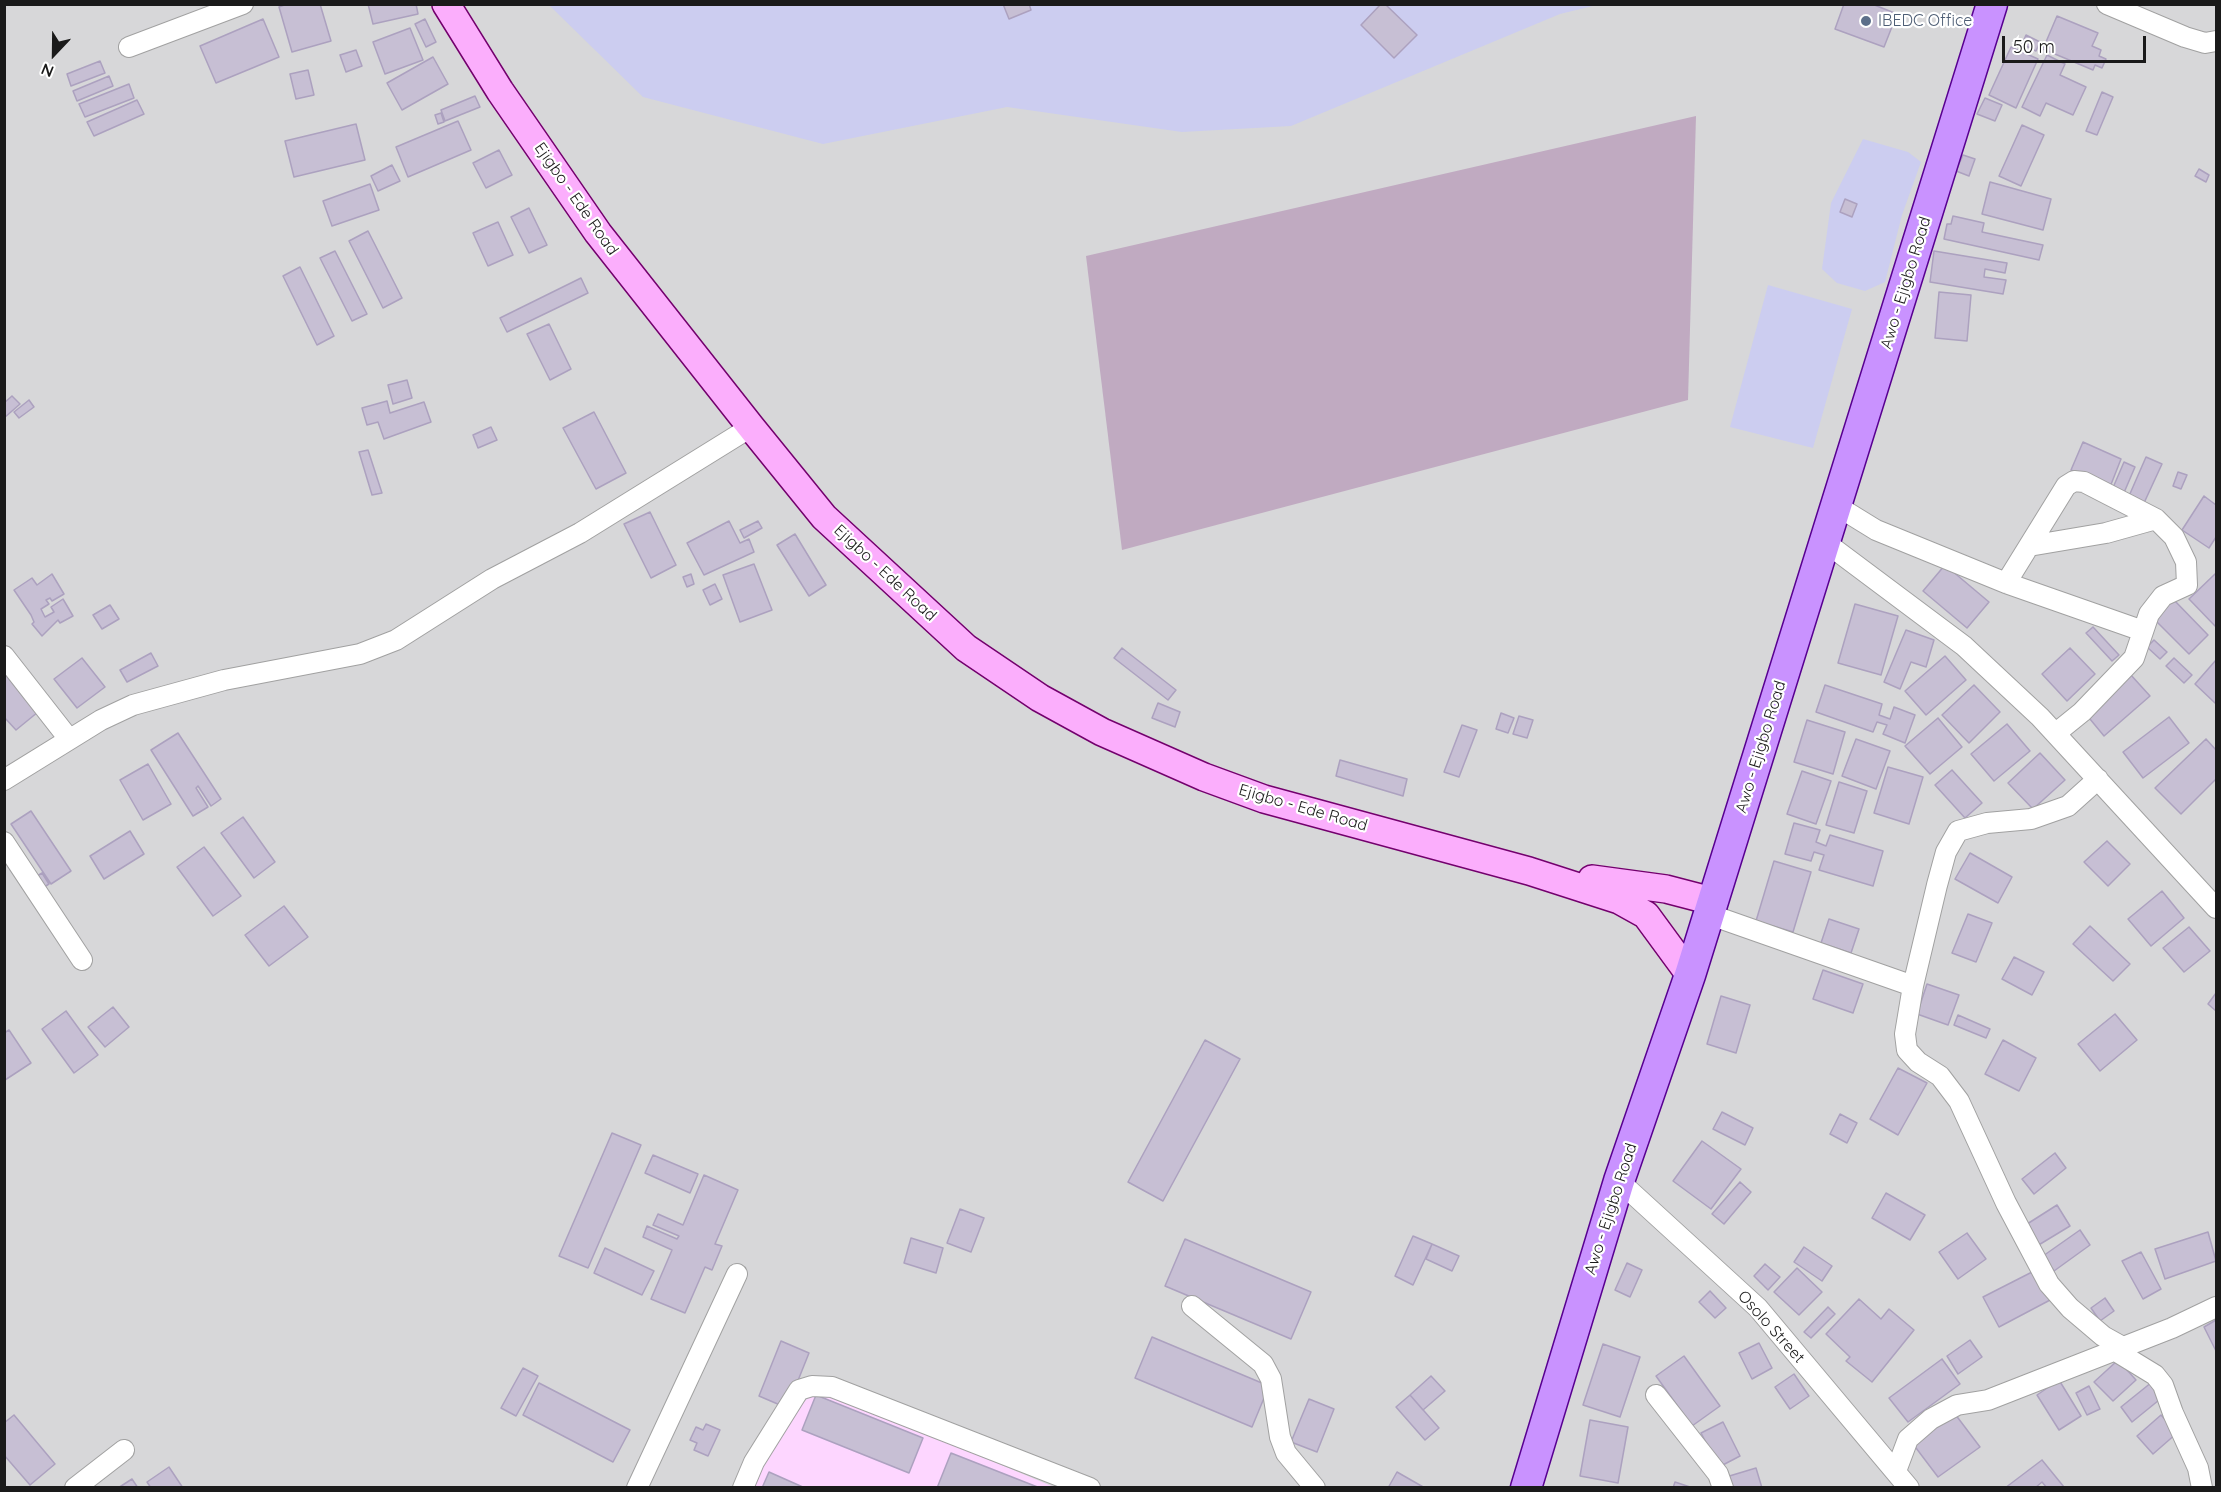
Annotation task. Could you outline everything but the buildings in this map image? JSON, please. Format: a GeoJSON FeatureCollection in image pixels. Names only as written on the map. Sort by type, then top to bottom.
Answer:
{"type":"FeatureCollection","features":[{"type":"Feature","properties":{"kind":"main road","name":"Ejigbo - Ede Road"},"geometry":{"type":"LineString","coordinates":[[447,4],[500,90],[598,233],[750,427],[824,517],[966,648],[1040,698],[1102,732],[1204,777],[1264,799],[1529,871],[1619,900],[1635,908],[1659,930],[1690,975]]}},
{"type":"Feature","properties":{"kind":"main road","name":"Awo - Ejigbo Road"},"geometry":{"type":"LineString","coordinates":[[1526,1488],[1619,1181],[1690,975],[1992,4]]}},
{"type":"Feature","properties":{"kind":"main road","name":"Ejigbo - Ede Road"},"geometry":{"type":"LineString","coordinates":[[1529,871],[1666,889],[1710,908]]}},
{"type":"Feature","properties":{"kind":"street"},"geometry":{"type":"LineString","coordinates":[[129,46],[243,4]]}},
{"type":"Feature","properties":{"kind":"street"},"geometry":{"type":"LineString","coordinates":[[2107,4],[2185,37],[2205,43],[2217,40]]}},
{"type":"Feature","properties":{"kind":"street"},"geometry":{"type":"LineString","coordinates":[[4,780],[101,720],[143,702],[224,680],[360,654],[396,640],[492,579],[580,533],[750,427]]}},
{"type":"Feature","properties":{"kind":"street"},"geometry":{"type":"LineString","coordinates":[[2006,583],[2066,486],[2073,481],[2084,482],[2156,519],[2174,537],[2186,562],[2187,585],[2163,596],[2149,614],[2134,658],[2082,712],[2056,733]]}},
{"type":"Feature","properties":{"kind":"street"},"geometry":{"type":"LineString","coordinates":[[1836,506],[1876,530],[2006,583],[2143,631]]}},
{"type":"Feature","properties":{"kind":"street"},"geometry":{"type":"LineString","coordinates":[[2029,546],[2106,533],[2156,519]]}},
{"type":"Feature","properties":{"kind":"street"},"geometry":{"type":"LineString","coordinates":[[1825,542],[1964,646],[2056,733],[2217,908]]}},
{"type":"Feature","properties":{"kind":"street"},"geometry":{"type":"LineString","coordinates":[[4,656],[69,739]]}},
{"type":"Feature","properties":{"kind":"street"},"geometry":{"type":"LineString","coordinates":[[2098,779],[2068,806],[2031,819],[1987,823],[1958,831],[1946,852],[1913,986],[1905,1034],[1907,1050],[1918,1062],[1940,1076],[1959,1101],[2006,1203],[2049,1284],[2070,1308],[2117,1348],[2155,1375],[2163,1385],[2198,1468],[2202,1488]]}},
{"type":"Feature","properties":{"kind":"street"},"geometry":{"type":"LineString","coordinates":[[4,842],[82,960]]}},
{"type":"Feature","properties":{"kind":"street"},"geometry":{"type":"LineString","coordinates":[[1710,908],[1913,986]]}},
{"type":"Feature","properties":{"kind":"street","name":"Osolo Street"},"geometry":{"type":"LineString","coordinates":[[1619,1181],[1758,1308],[1909,1488]]}},
{"type":"Feature","properties":{"kind":"street"},"geometry":{"type":"LineString","coordinates":[[637,1488],[737,1274]]}},
{"type":"Feature","properties":{"kind":"street"},"geometry":{"type":"LineString","coordinates":[[1192,1306],[1263,1364],[1271,1379],[1280,1437],[1286,1453],[1315,1488]]}},
{"type":"Feature","properties":{"kind":"street"},"geometry":{"type":"LineString","coordinates":[[1896,1471],[1908,1439],[1931,1419],[1957,1405],[1988,1400],[2172,1328],[2217,1306]]}},
{"type":"Feature","properties":{"kind":"street"},"geometry":{"type":"LineString","coordinates":[[743,1488],[754,1462],[799,1390],[812,1386],[832,1387],[1062,1482],[1090,1488]]}},
{"type":"Feature","properties":{"kind":"street"},"geometry":{"type":"LineString","coordinates":[[1656,1395],[1718,1474],[1723,1488]]}},
{"type":"Feature","properties":{"kind":"street"},"geometry":{"type":"LineString","coordinates":[[75,1488],[124,1450]]}},
{"type":"Feature","properties":{"kind":"shaded area"},"geometry":{"type":"Polygon","coordinates":[[[5,5],[2216,5],[2216,1487],[5,1487],[5,5]]]}},
{"type":"Feature","properties":{"kind":"shaded area"},"geometry":{"type":"Polygon","coordinates":[[[549,5],[1597,5],[1560,14],[1291,126],[1182,132],[1007,107],[823,144],[643,97],[549,5]]]}},
{"type":"Feature","properties":{"kind":"shaded area"},"geometry":{"type":"Polygon","coordinates":[[[1696,116],[1688,400],[1122,550],[1086,256],[1696,116]]]}},
{"type":"Feature","properties":{"kind":"shaded area"},"geometry":{"type":"Polygon","coordinates":[[[1863,139],[1908,152],[1921,162],[1902,215],[1885,282],[1865,291],[1837,283],[1822,269],[1831,203],[1863,139]]]}},
{"type":"Feature","properties":{"kind":"shaded area"},"geometry":{"type":"Polygon","coordinates":[[[1768,285],[1852,309],[1813,448],[1730,427],[1768,285]]]}},
{"type":"Feature","properties":{"kind":"shaded area"},"geometry":{"type":"Polygon","coordinates":[[[829,1393],[1054,1487],[750,1488],[771,1440],[811,1394],[829,1393]]]}},
{"type":"Feature","properties":{"kind":"place","name":"IBEDC Office"},"geometry":{"type":"Point","coordinates":[1866,21]}}]}
